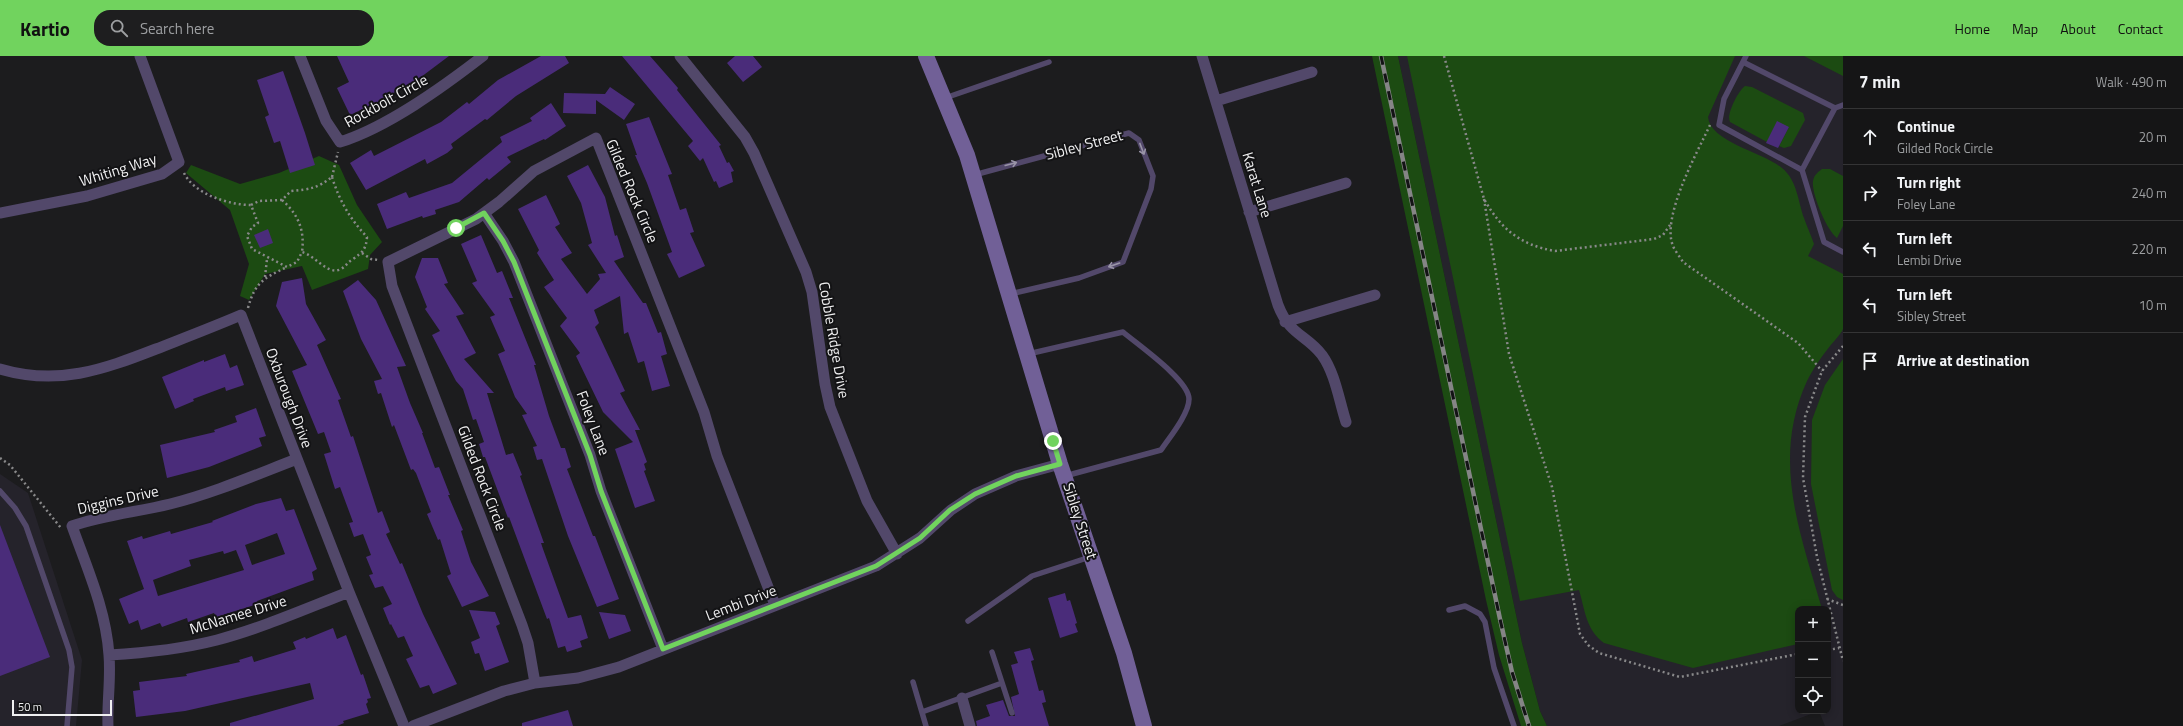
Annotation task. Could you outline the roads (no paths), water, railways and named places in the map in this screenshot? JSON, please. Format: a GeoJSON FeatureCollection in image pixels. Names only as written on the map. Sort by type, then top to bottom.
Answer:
{"type":"FeatureCollection","features":[{"type":"Feature","properties":{"kind":"street","name":"Whiting Way"},"geometry":{"type":"LineString","coordinates":[[0,213],[87,196],[162,174],[179,162],[140,56]]}},
{"type":"Feature","properties":{"kind":"street","name":"Rockbolt Circle"},"geometry":{"type":"LineString","coordinates":[[300,56],[326,121],[340,142],[360,136],[428,96],[483,56]]}},
{"type":"Feature","properties":{"kind":"street","name":"Cobble Ridge Drive"},"geometry":{"type":"LineString","coordinates":[[680,56],[745,136],[806,272],[812,292],[825,384],[830,407],[867,501],[897,554]]}},
{"type":"Feature","properties":{"kind":"street","name":"Sibley Street"},"geometry":{"type":"LineString","coordinates":[[926,56],[974,175],[1063,470],[1124,653],[1144,726]]}},
{"type":"Feature","properties":{"kind":"street","name":"Karat Lane"},"geometry":{"type":"LineString","coordinates":[[1202,56],[1278,305],[1286,322],[1299,336],[1315,348],[1326,363],[1346,422]]}},
{"type":"Feature","properties":{"kind":"street"},"geometry":{"type":"LineString","coordinates":[[1216,101],[1312,72]]}},
{"type":"Feature","properties":{"kind":"street","name":"Gilded Rock Circle"},"geometry":{"type":"LineString","coordinates":[[535,683],[528,642],[392,286],[388,262],[484,213],[534,171],[596,138],[704,412],[717,456],[775,605]]}},
{"type":"Feature","properties":{"kind":"street"},"geometry":{"type":"LineString","coordinates":[[1249,212],[1346,183]]}},
{"type":"Feature","properties":{"kind":"street","name":"Foley Lane"},"geometry":{"type":"LineString","coordinates":[[484,213],[503,241],[514,262],[590,455],[601,491],[663,649]]}},
{"type":"Feature","properties":{"kind":"street"},"geometry":{"type":"LineString","coordinates":[[1286,322],[1375,295]]}},
{"type":"Feature","properties":{"kind":"street","name":"Oxburough Drive"},"geometry":{"type":"LineString","coordinates":[[0,368],[33,376],[54,376],[97,370],[241,316],[349,592],[404,726]]}},
{"type":"Feature","properties":{"kind":"street","name":"Diggins Drive"},"geometry":{"type":"LineString","coordinates":[[108,726],[109,655],[100,606],[72,526],[93,519],[169,504],[209,493],[297,460]]}},
{"type":"Feature","properties":{"kind":"street","name":"Lembi Drive"},"geometry":{"type":"LineString","coordinates":[[413,726],[504,691],[535,683],[578,678],[599,673],[876,566],[920,538],[950,510],[975,494],[1016,476],[1063,470]]}},
{"type":"Feature","properties":{"kind":"street","name":"McNamee Drive"},"geometry":{"type":"LineString","coordinates":[[109,655],[181,647],[216,640],[251,630],[349,592]]}},
{"type":"Feature","properties":{"kind":"street"},"geometry":{"type":"LineString","coordinates":[[962,698],[970,726]]}},
{"type":"Feature","properties":{"kind":"lane"},"geometry":{"type":"LineString","coordinates":[[1746,56],[1724,99],[1719,125],[1802,170],[1824,242],[1843,252]]}},
{"type":"Feature","properties":{"kind":"lane"},"geometry":{"type":"LineString","coordinates":[[944,98],[1049,62]]}},
{"type":"Feature","properties":{"kind":"lane"},"geometry":{"type":"LineString","coordinates":[[1743,62],[1835,108]]}},
{"type":"Feature","properties":{"kind":"lane"},"geometry":{"type":"LineString","coordinates":[[1802,170],[1835,108],[1843,105]]}},
{"type":"Feature","properties":{"kind":"lane","name":"Sibley Street"},"geometry":{"type":"LineString","coordinates":[[974,175],[1129,132],[1139,140],[1153,176],[1150,189],[1123,262],[1079,278],[1009,294]]}},
{"type":"Feature","properties":{"kind":"lane"},"geometry":{"type":"LineString","coordinates":[[1027,354],[1123,332],[1186,386],[1189,399],[1183,417],[1160,450],[1063,470]]}},
{"type":"Feature","properties":{"kind":"lane"},"geometry":{"type":"LineString","coordinates":[[0,491],[15,508],[26,526],[69,650],[72,667],[67,726]]}},
{"type":"Feature","properties":{"kind":"lane"},"geometry":{"type":"LineString","coordinates":[[968,621],[1032,576],[1092,556]]}},
{"type":"Feature","properties":{"kind":"lane"},"geometry":{"type":"LineString","coordinates":[[1450,610],[1465,606],[1480,614],[1485,622],[1494,668],[1514,726]]}},
{"type":"Feature","properties":{"kind":"lane"},"geometry":{"type":"LineString","coordinates":[[992,652],[1012,713]]}},
{"type":"Feature","properties":{"kind":"lane"},"geometry":{"type":"LineString","coordinates":[[913,682],[926,726]]}},
{"type":"Feature","properties":{"kind":"lane"},"geometry":{"type":"LineString","coordinates":[[922,712],[1002,684]]}},
{"type":"Feature","properties":{"kind":"railway"},"geometry":{"type":"LineString","coordinates":[[1381,56],[1500,619],[1512,672],[1529,726]]}}]}
